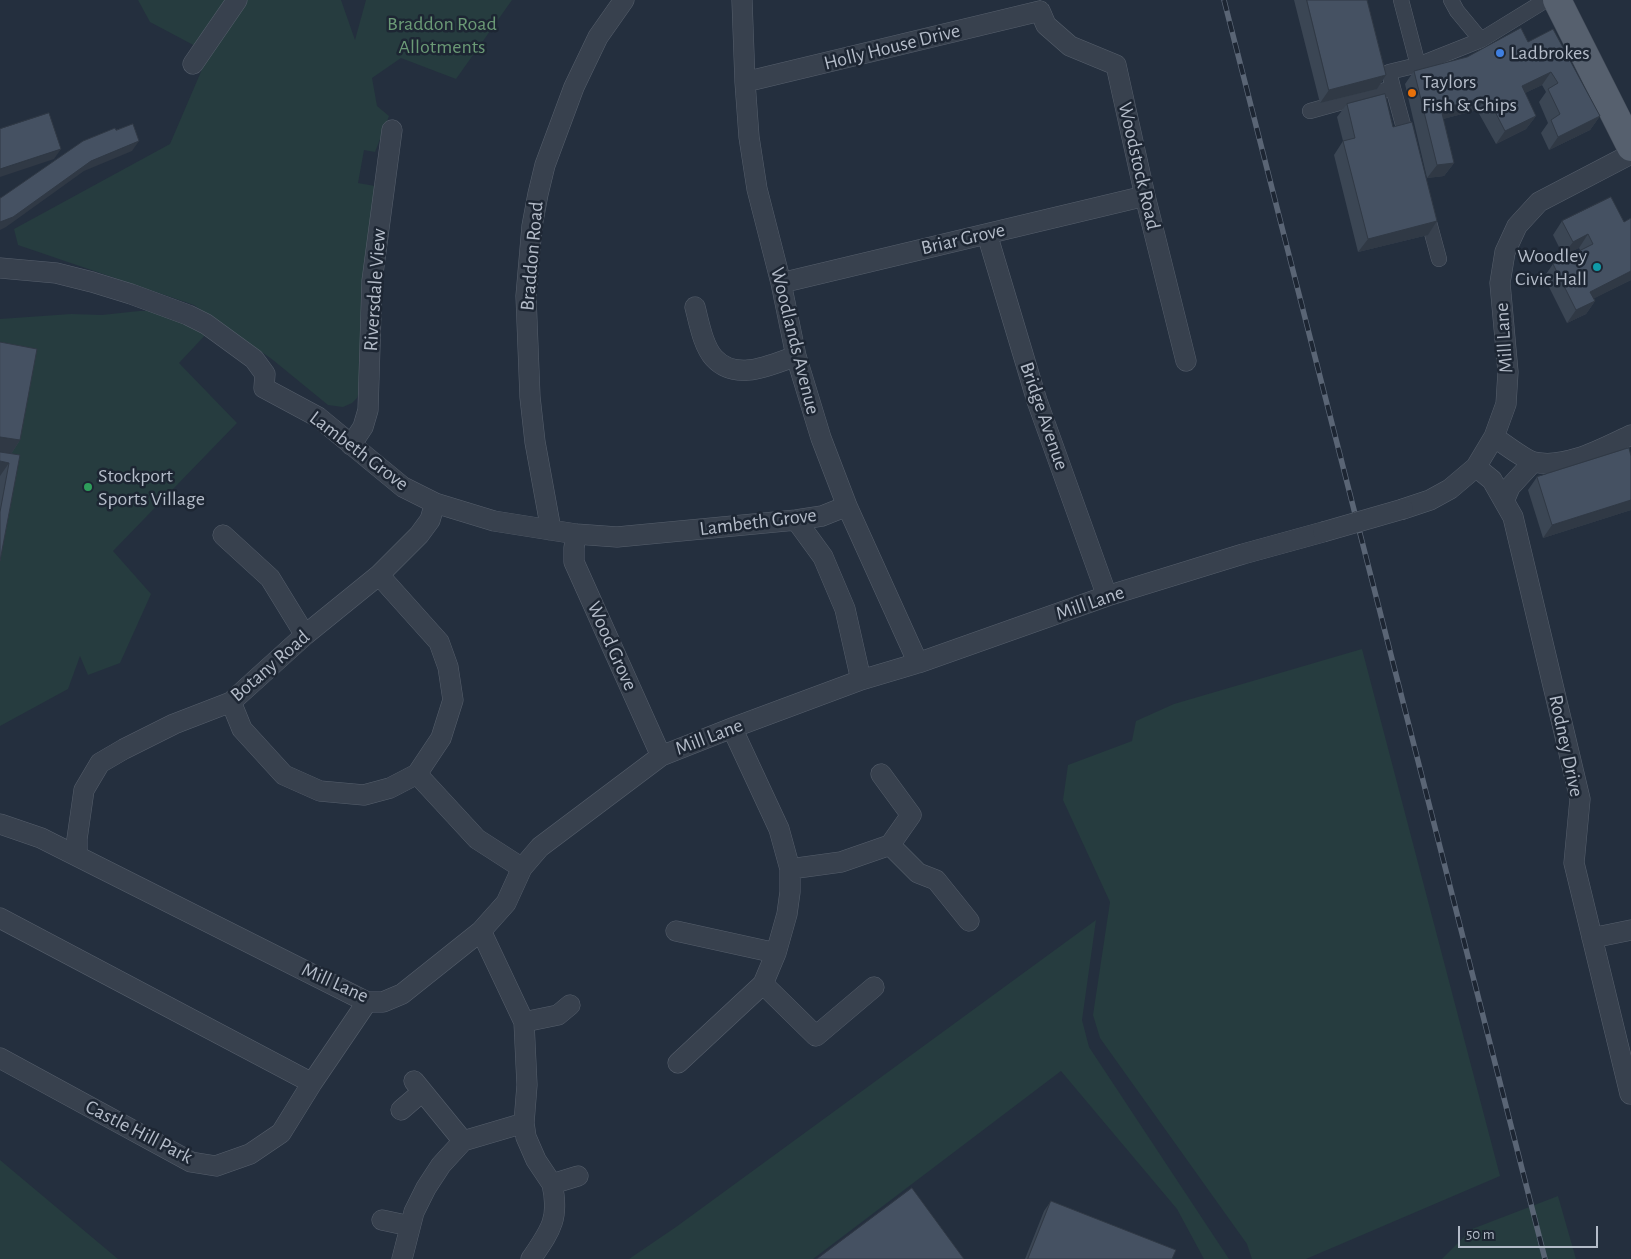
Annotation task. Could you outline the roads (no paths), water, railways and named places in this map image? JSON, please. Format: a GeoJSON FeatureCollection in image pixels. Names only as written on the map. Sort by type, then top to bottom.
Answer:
{"type":"FeatureCollection","features":[{"type":"Feature","properties":{"kind":"main road"},"geometry":{"type":"LineString","coordinates":[[1557,0],[1631,147]]}},
{"type":"Feature","properties":{"kind":"street"},"geometry":{"type":"LineString","coordinates":[[193,64],[237,0]]}},
{"type":"Feature","properties":{"kind":"street","name":"Braddon Road"},"geometry":{"type":"LineString","coordinates":[[551,530],[534,442],[530,397],[526,296],[532,226],[545,165],[574,87],[598,37],[624,0]]}},
{"type":"Feature","properties":{"kind":"street","name":"Woodlands Avenue"},"geometry":{"type":"LineString","coordinates":[[742,0],[749,137],[757,189],[796,356],[821,438],[847,506],[918,663]]}},
{"type":"Feature","properties":{"kind":"street"},"geometry":{"type":"LineString","coordinates":[[1401,0],[1418,65]]}},
{"type":"Feature","properties":{"kind":"street"},"geometry":{"type":"LineString","coordinates":[[1451,0],[1457,11],[1480,40]]}},
{"type":"Feature","properties":{"kind":"street"},"geometry":{"type":"LineString","coordinates":[[1387,90],[1389,72],[1418,65],[1480,40],[1546,0]]}},
{"type":"Feature","properties":{"kind":"street","name":"Holly House Drive"},"geometry":{"type":"LineString","coordinates":[[745,82],[1040,5]]}},
{"type":"Feature","properties":{"kind":"street","name":"Woodstock Road"},"geometry":{"type":"LineString","coordinates":[[1040,5],[1046,25],[1070,46],[1116,65],[1145,196],[1186,361]]}},
{"type":"Feature","properties":{"kind":"street"},"geometry":{"type":"LineString","coordinates":[[1376,73],[1387,90],[1411,154]]}},
{"type":"Feature","properties":{"kind":"street"},"geometry":{"type":"LineString","coordinates":[[1310,111],[1387,90]]}},
{"type":"Feature","properties":{"kind":"street","name":"Riversdale View"},"geometry":{"type":"LineString","coordinates":[[351,446],[362,427],[368,410],[372,281],[392,130]]}},
{"type":"Feature","properties":{"kind":"street","name":"Mill Lane"},"geometry":{"type":"LineString","coordinates":[[0,824],[41,838],[367,1002],[383,1002],[402,994],[481,931],[506,902],[522,868],[540,847],[661,756],[861,680],[918,663],[1107,596],[1243,554],[1403,509],[1430,500],[1450,489],[1476,467],[1494,437],[1506,404],[1508,372],[1500,283],[1505,252],[1517,226],[1539,202],[1631,154]]}},
{"type":"Feature","properties":{"kind":"street","name":"Briar Grove"},"geometry":{"type":"LineString","coordinates":[[780,283],[1145,196]]}},
{"type":"Feature","properties":{"kind":"street"},"geometry":{"type":"LineString","coordinates":[[1423,202],[1439,258]]}},
{"type":"Feature","properties":{"kind":"street","name":"Bridge Avenue"},"geometry":{"type":"LineString","coordinates":[[987,234],[1037,401],[1107,596]]}},
{"type":"Feature","properties":{"kind":"street","name":"Lambeth Grove"},"geometry":{"type":"LineString","coordinates":[[0,268],[56,273],[92,282],[188,315],[206,324],[254,359],[265,374],[264,388],[318,417],[403,488],[435,502],[494,521],[576,534],[617,537],[796,520],[822,516],[847,506]]}},
{"type":"Feature","properties":{"kind":"street"},"geometry":{"type":"LineString","coordinates":[[695,307],[703,337],[712,357],[724,366],[746,371],[796,356]]}},
{"type":"Feature","properties":{"kind":"street"},"geometry":{"type":"LineString","coordinates":[[1494,437],[1533,462],[1559,463],[1594,452],[1631,435]]}},
{"type":"Feature","properties":{"kind":"street"},"geometry":{"type":"LineString","coordinates":[[1504,501],[1510,487],[1533,462]]}},
{"type":"Feature","properties":{"kind":"street","name":"Rodney Drive"},"geometry":{"type":"LineString","coordinates":[[1476,467],[1492,480],[1513,517],[1580,799],[1574,863],[1630,1094]]}},
{"type":"Feature","properties":{"kind":"street","name":"Botany Road"},"geometry":{"type":"LineString","coordinates":[[76,856],[84,790],[100,763],[174,724],[231,702],[305,635],[379,575],[419,535],[430,520],[435,502]]}},
{"type":"Feature","properties":{"kind":"street"},"geometry":{"type":"LineString","coordinates":[[796,520],[823,557],[845,609],[861,680]]}},
{"type":"Feature","properties":{"kind":"street","name":"Wood Grove"},"geometry":{"type":"LineString","coordinates":[[576,534],[574,562],[661,756]]}},
{"type":"Feature","properties":{"kind":"street"},"geometry":{"type":"LineString","coordinates":[[223,535],[270,578],[305,635]]}},
{"type":"Feature","properties":{"kind":"street"},"geometry":{"type":"LineString","coordinates":[[231,702],[242,729],[284,775],[320,791],[364,795],[390,788],[417,774],[441,738],[453,700],[448,667],[439,642],[379,575]]}},
{"type":"Feature","properties":{"kind":"street"},"geometry":{"type":"LineString","coordinates":[[678,1063],[763,984],[776,953],[790,892],[790,869],[779,829],[732,728]]}},
{"type":"Feature","properties":{"kind":"street"},"geometry":{"type":"LineString","coordinates":[[417,774],[477,839],[522,868]]}},
{"type":"Feature","properties":{"kind":"street"},"geometry":{"type":"LineString","coordinates":[[790,869],[841,862],[890,845],[910,815],[880,774]]}},
{"type":"Feature","properties":{"kind":"street"},"geometry":{"type":"LineString","coordinates":[[890,845],[918,873],[936,880],[968,920]]}},
{"type":"Feature","properties":{"kind":"street"},"geometry":{"type":"LineString","coordinates":[[0,918],[312,1084]]}},
{"type":"Feature","properties":{"kind":"street"},"geometry":{"type":"LineString","coordinates":[[1592,938],[1631,930]]}},
{"type":"Feature","properties":{"kind":"street"},"geometry":{"type":"LineString","coordinates":[[481,931],[524,1022],[527,1085],[524,1123],[526,1136],[536,1160],[552,1184],[555,1200],[554,1216],[549,1233],[532,1259]]}},
{"type":"Feature","properties":{"kind":"street"},"geometry":{"type":"LineString","coordinates":[[676,931],[776,953]]}},
{"type":"Feature","properties":{"kind":"street"},"geometry":{"type":"LineString","coordinates":[[763,984],[816,1036],[874,987]]}},
{"type":"Feature","properties":{"kind":"street","name":"Castle Hill Park"},"geometry":{"type":"LineString","coordinates":[[0,1058],[191,1162],[216,1166],[250,1154],[281,1133],[367,1002]]}},
{"type":"Feature","properties":{"kind":"street"},"geometry":{"type":"LineString","coordinates":[[524,1022],[558,1014],[570,1005]]}},
{"type":"Feature","properties":{"kind":"street"},"geometry":{"type":"LineString","coordinates":[[401,1110],[418,1087],[463,1141]]}},
{"type":"Feature","properties":{"kind":"street"},"geometry":{"type":"LineString","coordinates":[[402,1259],[414,1212],[426,1188],[441,1165],[463,1141],[524,1123]]}},
{"type":"Feature","properties":{"kind":"street"},"geometry":{"type":"LineString","coordinates":[[552,1184],[578,1176]]}},
{"type":"Feature","properties":{"kind":"street"},"geometry":{"type":"LineString","coordinates":[[382,1220],[410,1226]]}},
{"type":"Feature","properties":{"kind":"railway"},"geometry":{"type":"LineString","coordinates":[[1224,0],[1545,1259]]}},
{"type":"Feature","properties":{"kind":"place","name":"Ladbrokes"},"geometry":{"type":"Point","coordinates":[1500,53]}},
{"type":"Feature","properties":{"kind":"place","name":"Taylors Fish & Chips"},"geometry":{"type":"Point","coordinates":[1412,93]}},
{"type":"Feature","properties":{"kind":"place","name":"Woodley Civic Hall"},"geometry":{"type":"Point","coordinates":[1597,267]}},
{"type":"Feature","properties":{"kind":"place","name":"Stockport Sports Village"},"geometry":{"type":"Point","coordinates":[88,487]}},
{"type":"Feature","properties":{"kind":"park label","name":"Braddon Road Allotments"},"geometry":{"type":"Point","coordinates":[442,36]}}]}
